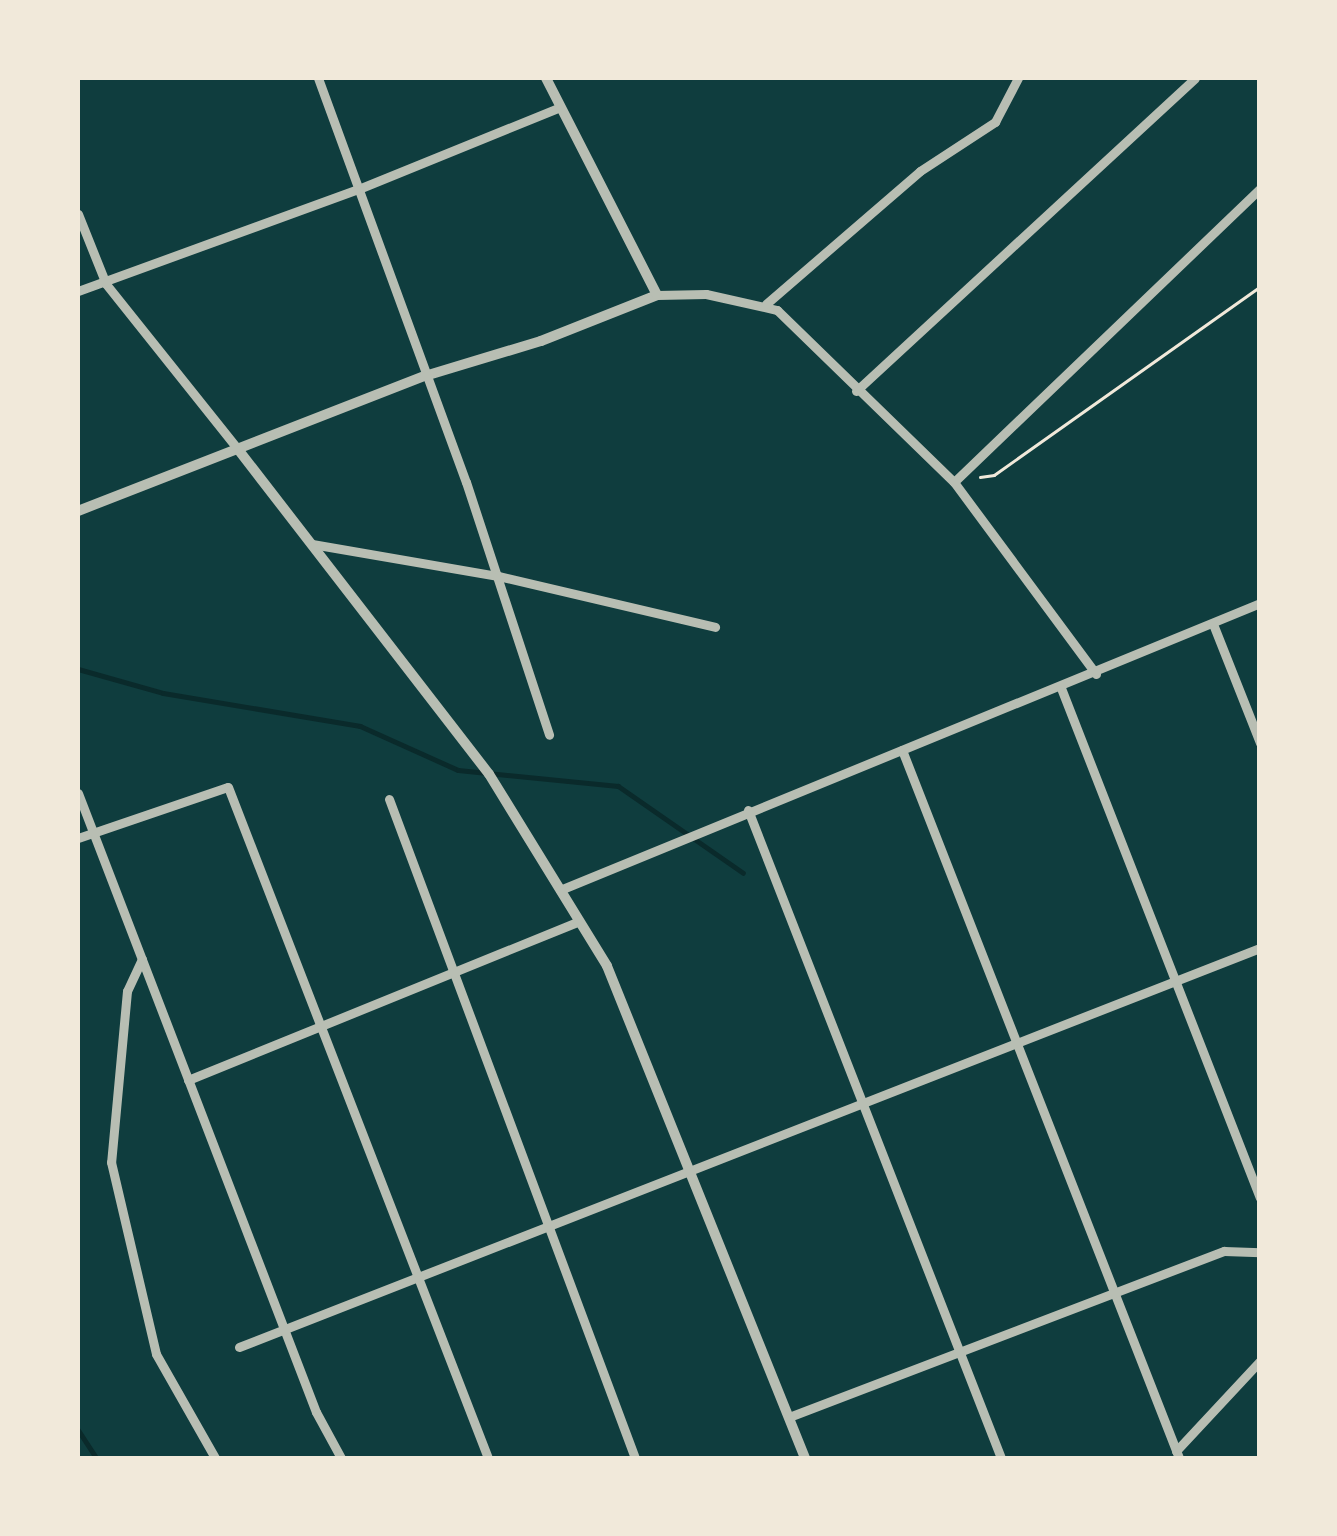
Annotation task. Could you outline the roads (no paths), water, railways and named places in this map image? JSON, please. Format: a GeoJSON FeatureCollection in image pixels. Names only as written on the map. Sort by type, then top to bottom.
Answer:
{"type":"FeatureCollection","features":[{"type":"Feature","properties":{"kind":"street"},"geometry":{"type":"LineString","coordinates":[[318,78],[361,188],[498,576],[549,735]]}},
{"type":"Feature","properties":{"kind":"street"},"geometry":{"type":"LineString","coordinates":[[546,78],[657,295]]}},
{"type":"Feature","properties":{"kind":"street"},"geometry":{"type":"LineString","coordinates":[[766,304],[920,171],[994,122],[1018,78]]}},
{"type":"Feature","properties":{"kind":"street"},"geometry":{"type":"LineString","coordinates":[[856,390],[1194,78]]}},
{"type":"Feature","properties":{"kind":"street"},"geometry":{"type":"LineString","coordinates":[[78,290],[106,284],[361,188],[558,108]]}},
{"type":"Feature","properties":{"kind":"street"},"geometry":{"type":"LineString","coordinates":[[954,482],[1260,189]]}},
{"type":"Feature","properties":{"kind":"street"},"geometry":{"type":"LineString","coordinates":[[78,214],[106,284],[490,774],[617,985],[804,1456],[790,1458]]}},
{"type":"Feature","properties":{"kind":"street"},"geometry":{"type":"LineString","coordinates":[[78,511],[425,376],[657,295],[688,292],[766,304],[954,482],[1096,674]]}},
{"type":"Feature","properties":{"kind":"street"},"geometry":{"type":"LineString","coordinates":[[312,544],[498,576],[715,627]]}},
{"type":"Feature","properties":{"kind":"street"},"geometry":{"type":"LineString","coordinates":[[560,890],[748,810],[1096,674],[1260,603]]}},
{"type":"Feature","properties":{"kind":"street"},"geometry":{"type":"LineString","coordinates":[[1214,624],[1260,743]]}},
{"type":"Feature","properties":{"kind":"street"},"geometry":{"type":"LineString","coordinates":[[1061,688],[1260,1198]]}},
{"type":"Feature","properties":{"kind":"street"},"geometry":{"type":"LineString","coordinates":[[902,750],[1178,1455],[1260,1361]]}},
{"type":"Feature","properties":{"kind":"street"},"geometry":{"type":"LineString","coordinates":[[78,838],[228,787],[488,1458]]}},
{"type":"Feature","properties":{"kind":"street"},"geometry":{"type":"LineString","coordinates":[[78,793],[284,1329],[340,1458]]}},
{"type":"Feature","properties":{"kind":"street"},"geometry":{"type":"LineString","coordinates":[[389,799],[635,1458]]}},
{"type":"Feature","properties":{"kind":"street"},"geometry":{"type":"LineString","coordinates":[[748,810],[1002,1458]]}},
{"type":"Feature","properties":{"kind":"street"},"geometry":{"type":"LineString","coordinates":[[188,1080],[580,921]]}},
{"type":"Feature","properties":{"kind":"street"},"geometry":{"type":"LineString","coordinates":[[240,1347],[1260,948]]}},
{"type":"Feature","properties":{"kind":"street"},"geometry":{"type":"LineString","coordinates":[[142,959],[127,991],[110,1162],[156,1354],[211,1458]]}},
{"type":"Feature","properties":{"kind":"street"},"geometry":{"type":"LineString","coordinates":[[789,1417],[1224,1250],[1260,1252]]}},
{"type":"Feature","properties":{"kind":"waterway"},"geometry":{"type":"LineString","coordinates":[[78,669],[163,693],[360,726],[458,770],[618,786],[743,873]]}},
{"type":"Feature","properties":{"kind":"waterway"},"geometry":{"type":"LineString","coordinates":[[78,1430],[96,1458]]}}]}
